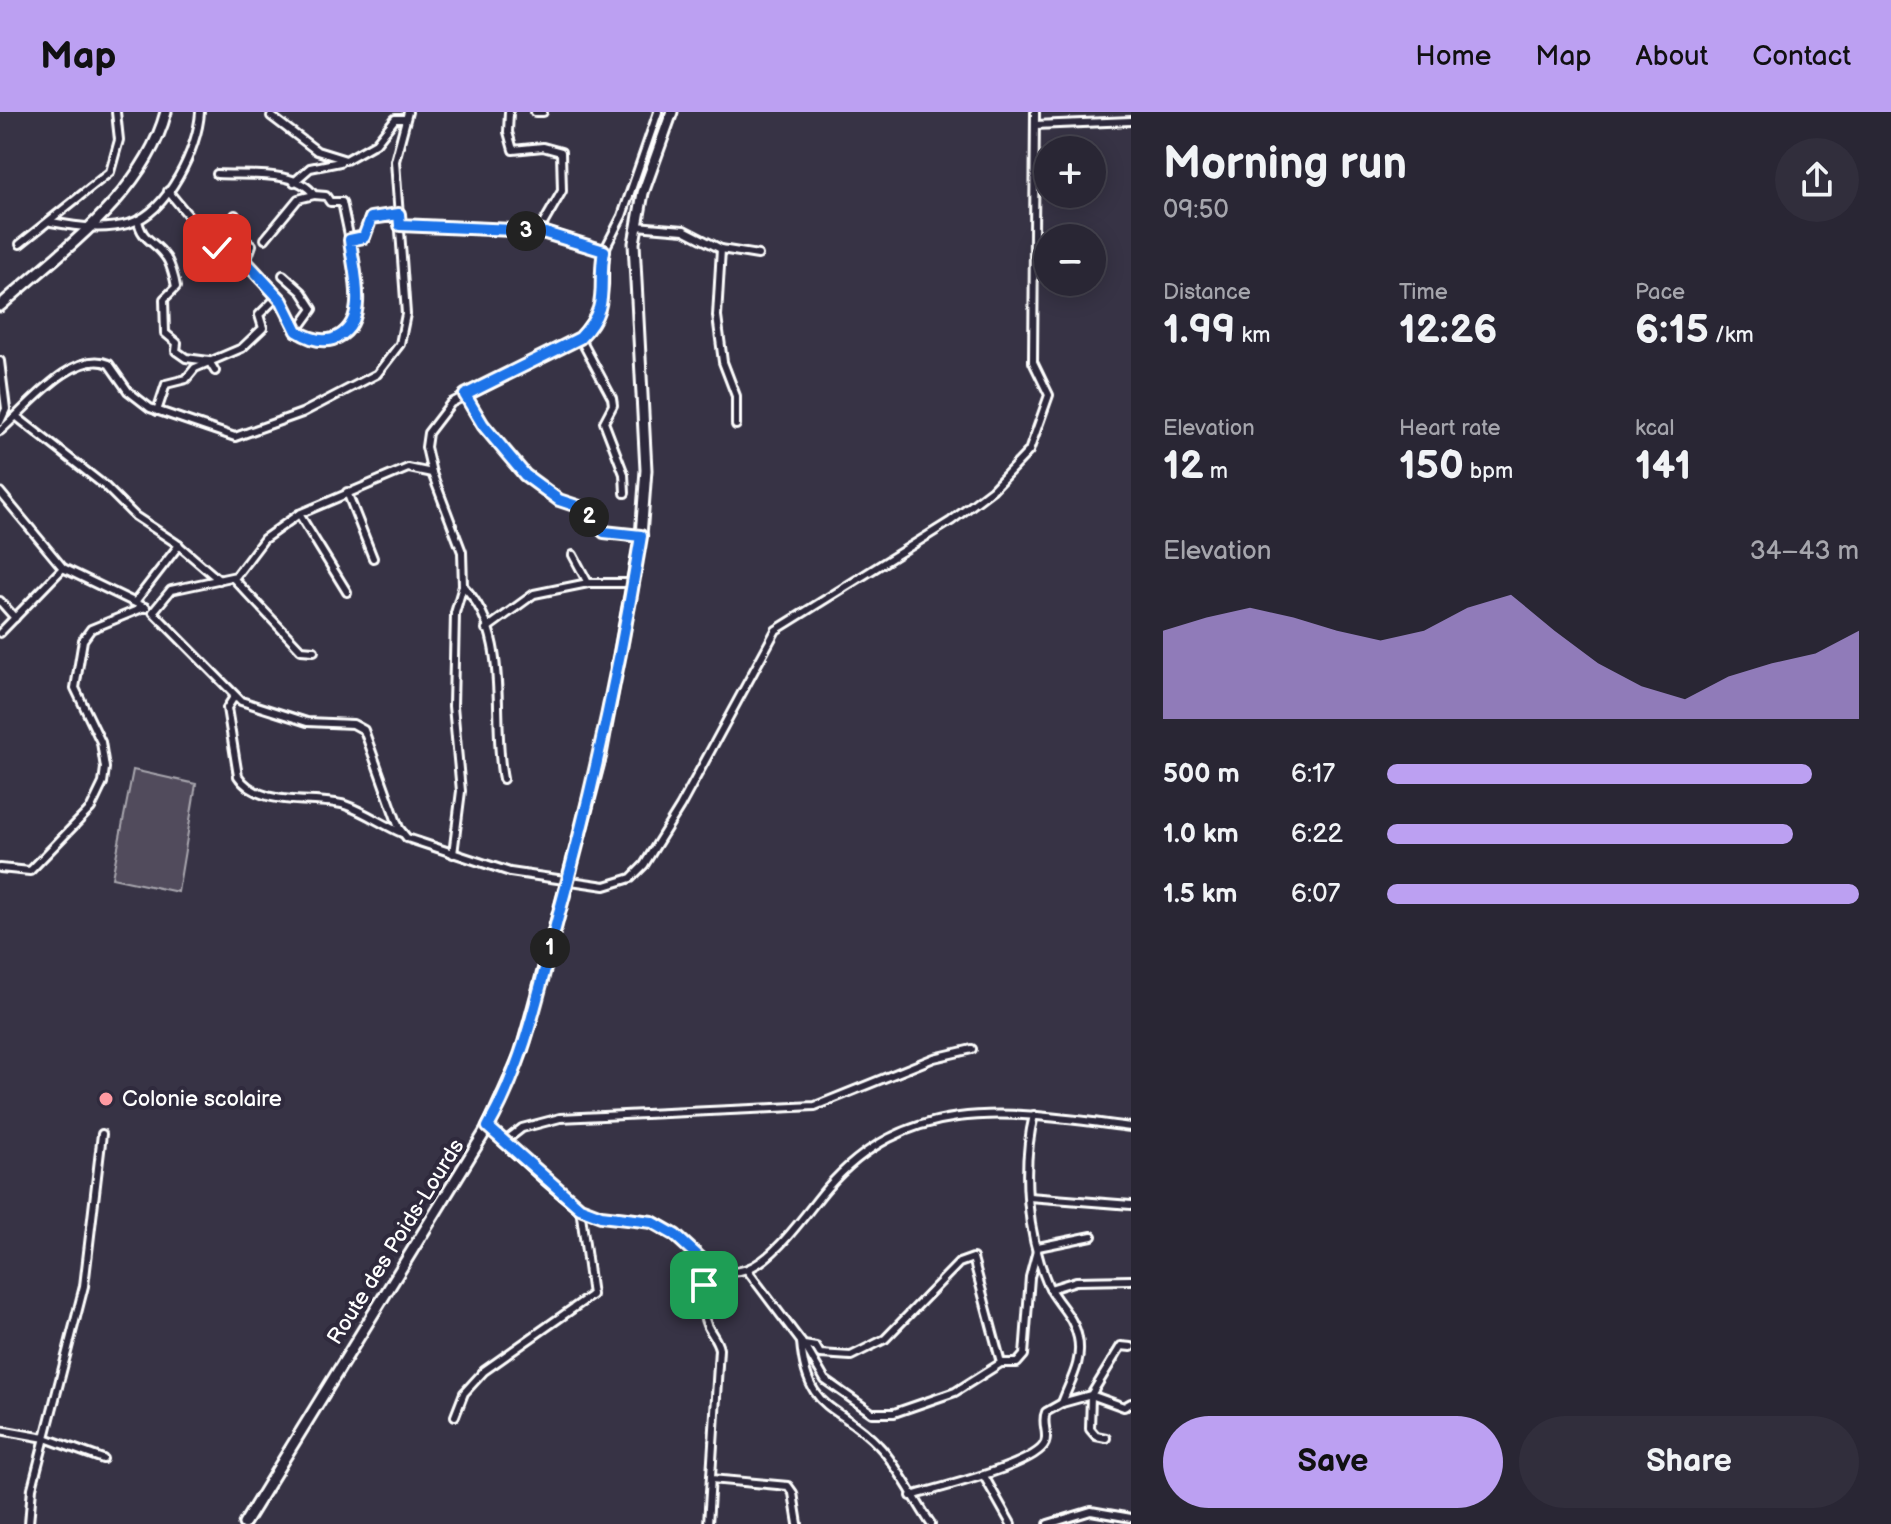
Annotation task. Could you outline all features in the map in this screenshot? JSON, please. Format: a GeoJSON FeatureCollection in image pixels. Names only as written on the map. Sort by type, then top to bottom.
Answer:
{"type":"FeatureCollection","features":[{"type":"Feature","properties":{"kind":"street"},"geometry":{"type":"LineString","coordinates":[[20,244],[110,172],[119,140],[116,112]]}},
{"type":"Feature","properties":{"kind":"street"},"geometry":{"type":"LineString","coordinates":[[0,306],[86,229],[147,161],[166,112]]}},
{"type":"Feature","properties":{"kind":"street"},"geometry":{"type":"LineString","coordinates":[[51,222],[86,229],[138,220],[168,191],[189,157],[200,112]]}},
{"type":"Feature","properties":{"kind":"street"},"geometry":{"type":"LineString","coordinates":[[0,431],[73,367],[97,360],[109,364],[128,391],[157,411],[240,437],[302,413],[369,380],[385,366],[402,337],[406,293],[396,151],[408,112],[405,120],[395,119],[371,147],[346,160],[310,168],[294,182]]}},
{"type":"Feature","properties":{"kind":"street"},"geometry":{"type":"LineString","coordinates":[[509,112],[508,132],[513,150],[543,147],[561,152],[562,191],[539,231]]}},
{"type":"Feature","properties":{"kind":"street"},"geometry":{"type":"LineString","coordinates":[[535,112],[543,112]]}},
{"type":"Feature","properties":{"kind":"street"},"geometry":{"type":"LineString","coordinates":[[453,854],[462,783],[453,722],[454,632],[457,603],[463,586],[461,544],[432,473],[426,447],[428,433],[444,408],[580,338],[599,311],[604,284],[604,251],[622,216],[658,112]]}},
{"type":"Feature","properties":{"kind":"street","name":"Route des Poids-Lourds"},"geometry":{"type":"LineString","coordinates":[[244,1524],[488,1127],[521,1053],[609,720],[641,536],[646,470],[635,303],[636,226],[643,193],[672,112]]}},
{"type":"Feature","properties":{"kind":"street"},"geometry":{"type":"LineString","coordinates":[[234,697],[227,708],[238,776],[242,782],[264,794],[347,806],[407,838],[510,872],[610,886],[639,871],[680,807],[743,686],[781,625],[951,521],[997,485],[1029,451],[1049,395],[1033,362],[1035,112]]}},
{"type":"Feature","properties":{"kind":"street"},"geometry":{"type":"LineString","coordinates":[[271,116],[317,151],[346,160]]}},
{"type":"Feature","properties":{"kind":"street"},"geometry":{"type":"LineString","coordinates":[[1035,125],[1131,121]]}},
{"type":"Feature","properties":{"kind":"street"},"geometry":{"type":"LineString","coordinates":[[217,174],[276,176],[308,186],[314,195]]}},
{"type":"Feature","properties":{"kind":"street"},"geometry":{"type":"LineString","coordinates":[[168,191],[211,243],[235,253],[278,296],[297,331],[313,339],[328,340],[345,333],[355,319],[356,286],[342,202],[330,202],[326,196],[314,195],[298,199],[265,239]]}},
{"type":"Feature","properties":{"kind":"street"},"geometry":{"type":"LineString","coordinates":[[350,240],[364,237],[370,218],[399,214]]}},
{"type":"Feature","properties":{"kind":"street"},"geometry":{"type":"LineString","coordinates":[[235,215],[227,228],[252,245],[246,262]]}},
{"type":"Feature","properties":{"kind":"street"},"geometry":{"type":"LineString","coordinates":[[138,220],[142,236],[167,257],[176,285],[164,299],[165,333],[177,343],[176,351],[186,358],[209,361]]}},
{"type":"Feature","properties":{"kind":"street"},"geometry":{"type":"LineString","coordinates":[[400,225],[539,231],[604,251]]}},
{"type":"Feature","properties":{"kind":"street"},"geometry":{"type":"LineString","coordinates":[[636,226],[684,230],[721,249],[758,255]]}},
{"type":"Feature","properties":{"kind":"street"},"geometry":{"type":"LineString","coordinates":[[721,249],[717,316],[724,368],[736,396],[736,425]]}},
{"type":"Feature","properties":{"kind":"street"},"geometry":{"type":"LineString","coordinates":[[283,275],[302,292],[313,309],[297,331]]}},
{"type":"Feature","properties":{"kind":"street"},"geometry":{"type":"LineString","coordinates":[[157,411],[166,384],[186,379],[209,361],[242,348],[258,336],[263,328],[259,315],[278,296]]}},
{"type":"Feature","properties":{"kind":"street"},"geometry":{"type":"LineString","coordinates":[[580,338],[612,398],[613,405],[604,422],[624,474],[625,493]]}},
{"type":"Feature","properties":{"kind":"street"},"geometry":{"type":"LineString","coordinates":[[0,361],[6,409],[0,422]]}},
{"type":"Feature","properties":{"kind":"street"},"geometry":{"type":"LineString","coordinates":[[209,361],[215,371]]}},
{"type":"Feature","properties":{"kind":"street"},"geometry":{"type":"LineString","coordinates":[[465,395],[483,425],[525,475],[559,500],[580,507],[604,532],[641,536]]}},
{"type":"Feature","properties":{"kind":"street"},"geometry":{"type":"LineString","coordinates":[[17,417],[105,486],[135,516],[179,545],[220,581]]}},
{"type":"Feature","properties":{"kind":"street"},"geometry":{"type":"LineString","coordinates":[[153,612],[171,590],[233,578],[264,539],[299,514],[408,468],[432,473]]}},
{"type":"Feature","properties":{"kind":"street"},"geometry":{"type":"LineString","coordinates":[[0,492],[63,568],[153,612],[234,697],[307,722],[353,724],[364,730],[402,833]]}},
{"type":"Feature","properties":{"kind":"street"},"geometry":{"type":"LineString","coordinates":[[347,492],[373,558]]}},
{"type":"Feature","properties":{"kind":"street"},"geometry":{"type":"LineString","coordinates":[[299,514],[347,592]]}},
{"type":"Feature","properties":{"kind":"street"},"geometry":{"type":"LineString","coordinates":[[135,602],[179,545]]}},
{"type":"Feature","properties":{"kind":"street"},"geometry":{"type":"LineString","coordinates":[[573,555],[588,583]]}},
{"type":"Feature","properties":{"kind":"street"},"geometry":{"type":"LineString","coordinates":[[0,633],[63,568]]}},
{"type":"Feature","properties":{"kind":"street"},"geometry":{"type":"LineString","coordinates":[[233,578],[301,650],[314,651]]}},
{"type":"Feature","properties":{"kind":"street"},"geometry":{"type":"LineString","coordinates":[[486,629],[534,594],[588,583],[633,583]]}},
{"type":"Feature","properties":{"kind":"street"},"geometry":{"type":"LineString","coordinates":[[463,586],[479,605],[498,680],[497,740],[503,779]]}},
{"type":"Feature","properties":{"kind":"street"},"geometry":{"type":"LineString","coordinates":[[0,601],[15,618]]}},
{"type":"Feature","properties":{"kind":"street"},"geometry":{"type":"LineString","coordinates":[[0,868],[30,871],[84,817],[97,798],[105,768],[101,742],[76,696],[80,651],[91,629],[145,607]]}},
{"type":"Feature","properties":{"kind":"street"},"geometry":{"type":"LineString","coordinates":[[504,1142],[522,1128],[560,1118],[815,1106],[943,1055],[972,1049]]}},
{"type":"Feature","properties":{"kind":"street"},"geometry":{"type":"LineString","coordinates":[[488,1127],[580,1208],[601,1216],[652,1222],[675,1235],[711,1268],[732,1272],[747,1270],[773,1250],[851,1160],[874,1143],[940,1121],[979,1114],[1034,1115],[1131,1127]]}},
{"type":"Feature","properties":{"kind":"street"},"geometry":{"type":"LineString","coordinates":[[1034,1115],[1028,1143],[1032,1235],[1050,1289],[1069,1315],[1078,1337],[1078,1365],[1062,1403]]}},
{"type":"Feature","properties":{"kind":"street"},"geometry":{"type":"LineString","coordinates":[[29,1524],[32,1488],[81,1301],[102,1134]]}},
{"type":"Feature","properties":{"kind":"street"},"geometry":{"type":"LineString","coordinates":[[1029,1197],[1131,1205]]}},
{"type":"Feature","properties":{"kind":"street"},"geometry":{"type":"LineString","coordinates":[[455,1416],[464,1393],[484,1371],[589,1300],[592,1295],[580,1208]]}},
{"type":"Feature","properties":{"kind":"street"},"geometry":{"type":"LineString","coordinates":[[1038,1247],[1092,1236]]}},
{"type":"Feature","properties":{"kind":"street"},"geometry":{"type":"LineString","coordinates":[[747,1270],[803,1344],[825,1380],[872,1413],[884,1415],[955,1392],[1001,1363],[1017,1363],[1024,1355],[1030,1277],[1038,1247]]}},
{"type":"Feature","properties":{"kind":"street"},"geometry":{"type":"LineString","coordinates":[[803,1344],[816,1347],[820,1354],[842,1357],[885,1339],[959,1263],[973,1258],[1001,1363]]}},
{"type":"Feature","properties":{"kind":"street"},"geometry":{"type":"LineString","coordinates":[[708,1524],[719,1349],[707,1325],[702,1291],[711,1268]]}},
{"type":"Feature","properties":{"kind":"street"},"geometry":{"type":"LineString","coordinates":[[1050,1289],[1076,1281],[1131,1280]]}},
{"type":"Feature","properties":{"kind":"street"},"geometry":{"type":"LineString","coordinates":[[803,1344],[804,1370],[818,1399],[879,1445],[931,1524]]}},
{"type":"Feature","properties":{"kind":"street"},"geometry":{"type":"LineString","coordinates":[[1106,1438],[1096,1436],[1090,1429],[1091,1395],[1121,1346],[1131,1347]]}},
{"type":"Feature","properties":{"kind":"street"},"geometry":{"type":"LineString","coordinates":[[911,1496],[984,1476],[1041,1448],[1046,1439],[1044,1415],[1062,1403],[1091,1395],[1124,1407],[1131,1403]]}},
{"type":"Feature","properties":{"kind":"street"},"geometry":{"type":"LineString","coordinates":[[0,1430],[45,1438],[103,1459]]}},
{"type":"Feature","properties":{"kind":"street"},"geometry":{"type":"LineString","coordinates":[[984,1476],[1011,1524]]}},
{"type":"Feature","properties":{"kind":"street"},"geometry":{"type":"LineString","coordinates":[[711,1479],[788,1486],[793,1493],[798,1524]]}},
{"type":"Feature","properties":{"kind":"street"},"geometry":{"type":"LineString","coordinates":[[1048,1524],[1091,1511],[1131,1518]]}},
{"type":"Feature","properties":{"kind":"shaded area"},"geometry":{"type":"Polygon","coordinates":[[[133,770],[196,784],[178,892],[112,878],[133,770]]]}},
{"type":"Feature","properties":{"kind":"place","name":"Colonie scolaire"},"geometry":{"type":"Point","coordinates":[106,1099]}},
{"type":"Feature","properties":{"kind":"route"},"geometry":{"type":"LineString","coordinates":[[217,248],[235,253],[246,262],[282,301],[297,331],[323,341],[345,333],[355,319],[356,286],[350,240],[364,237],[370,228],[371,218],[399,214],[400,225],[539,231],[557,234],[604,251],[604,284],[599,311],[588,330],[580,338],[465,395],[483,425],[525,475],[559,500],[580,507],[604,532],[641,536],[615,693],[579,843],[521,1053],[488,1127],[580,1208],[601,1216],[652,1222],[675,1235],[711,1268],[704,1285]]}}]}
